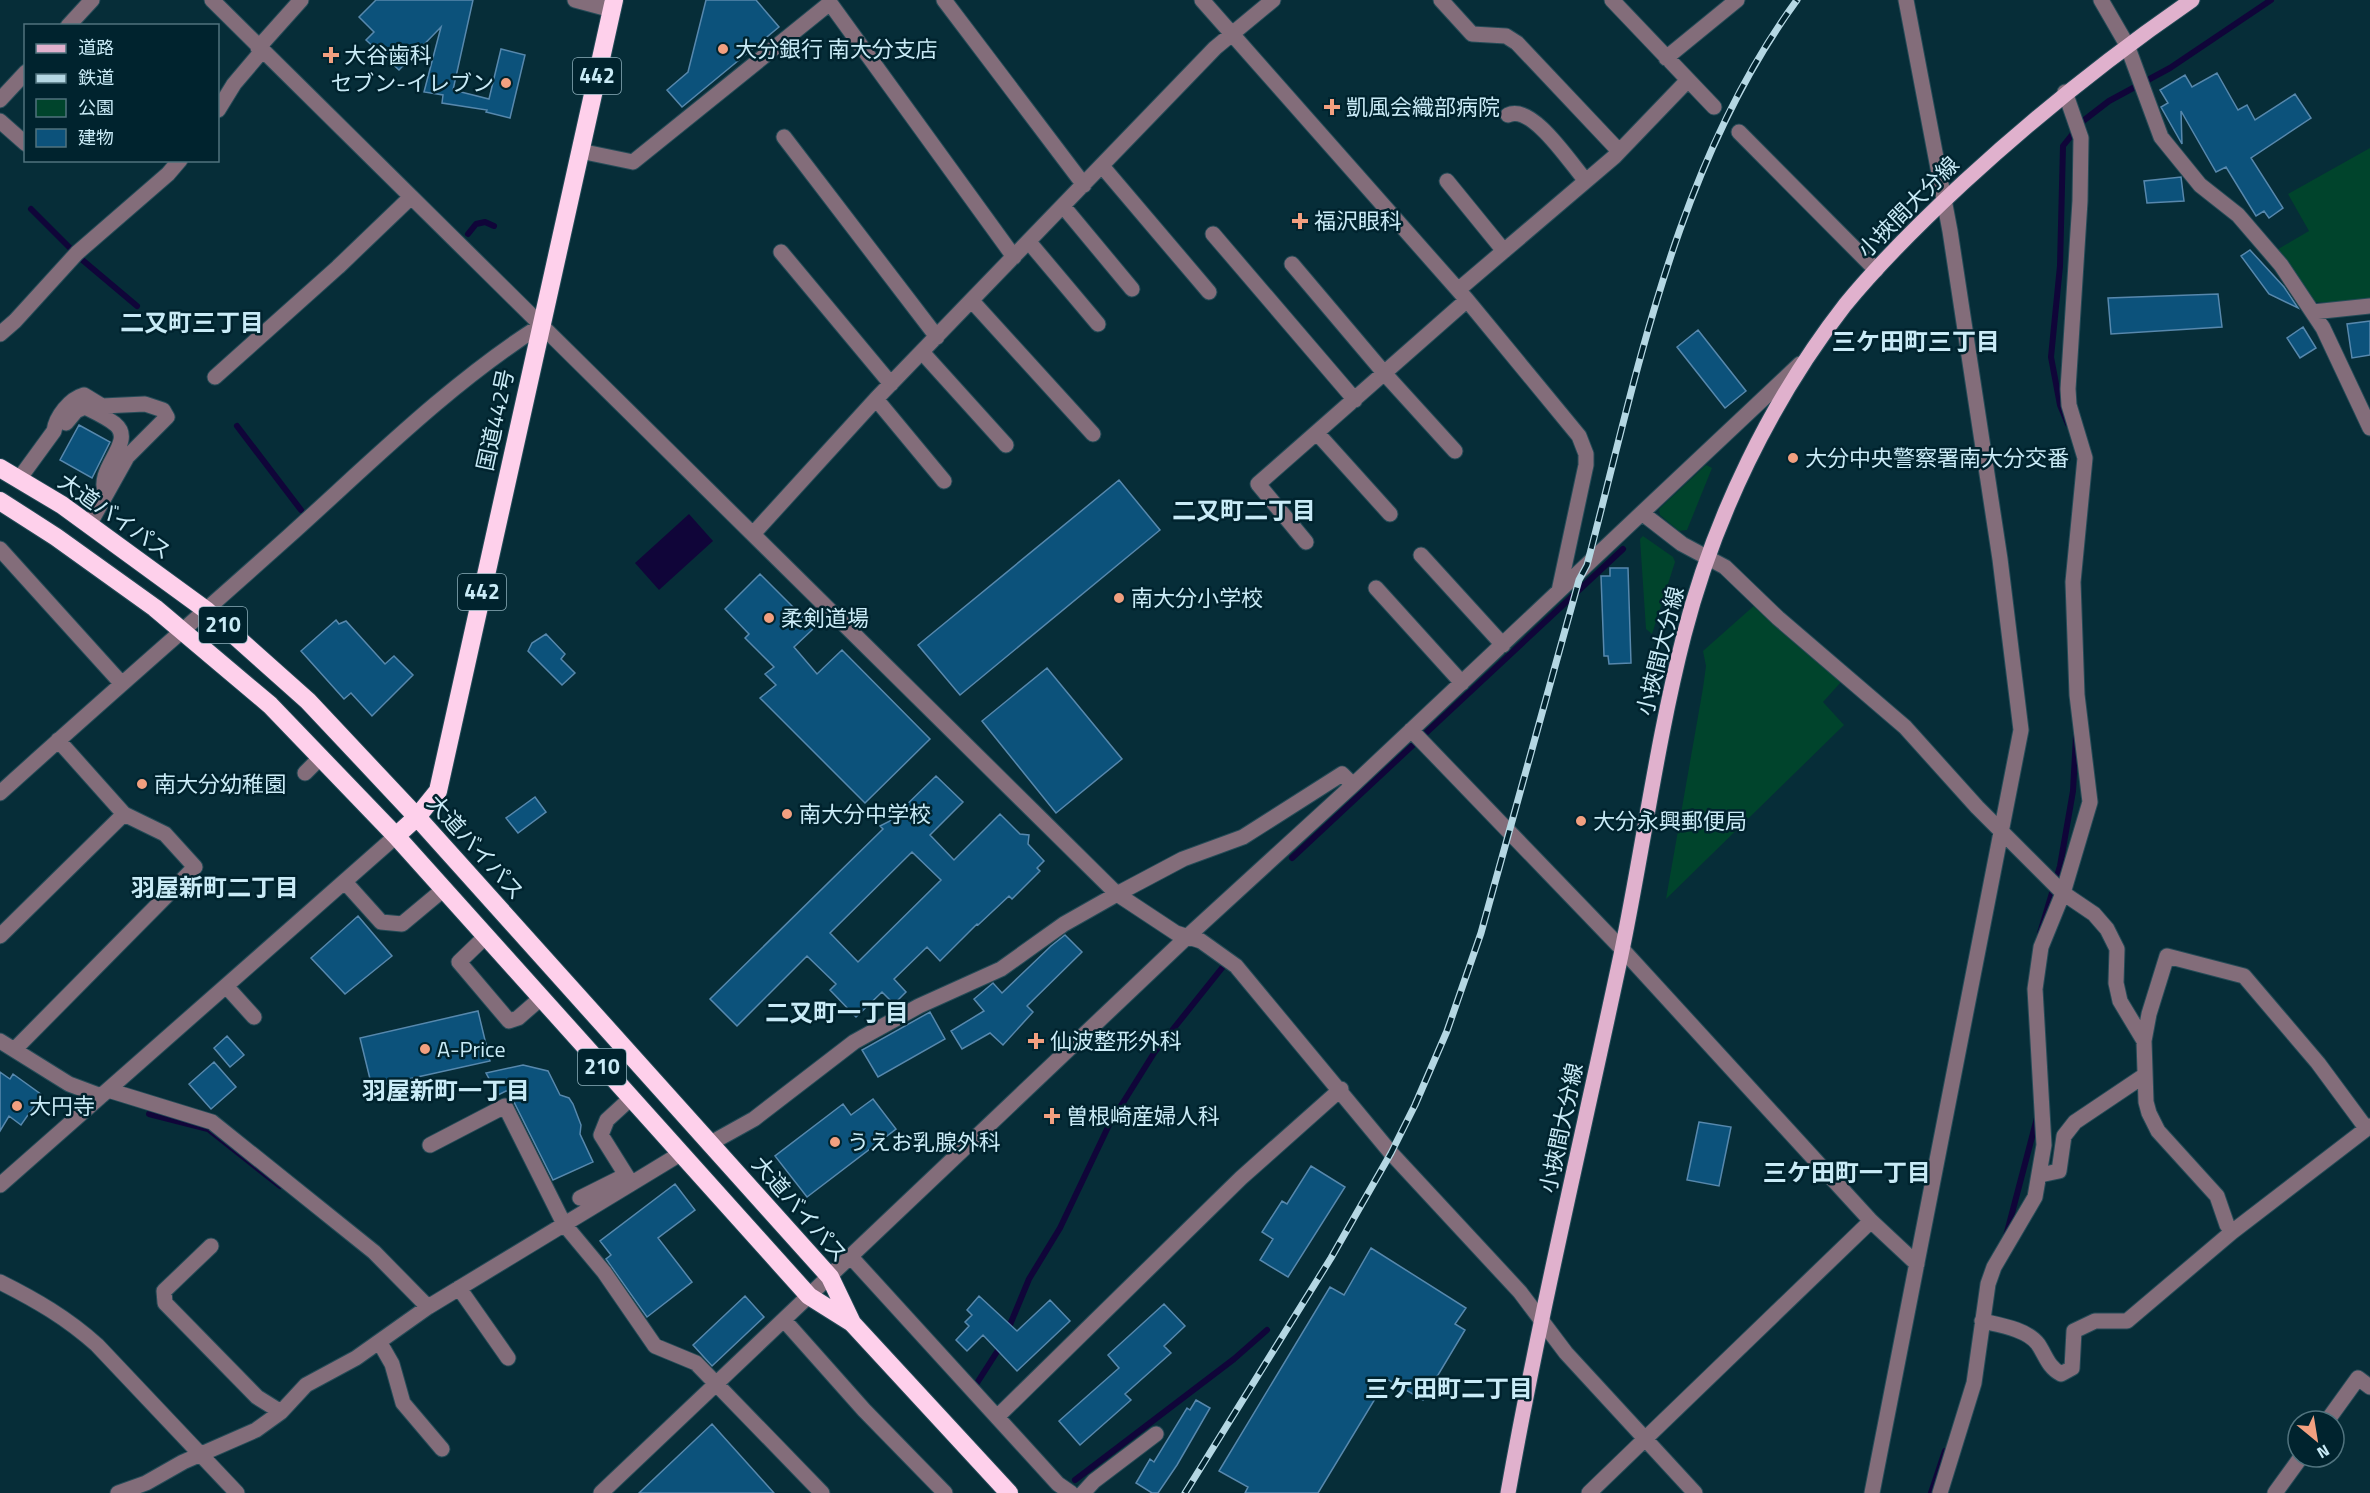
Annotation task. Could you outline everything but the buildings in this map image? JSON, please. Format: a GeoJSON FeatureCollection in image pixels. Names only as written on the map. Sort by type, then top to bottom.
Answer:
{"type":"FeatureCollection","features":[{"type":"Feature","properties":{"kind":"highway","name":"国道442号"},"geometry":{"type":"LineString","coordinates":[[396,836],[417,817],[438,791],[613,5]]}},
{"type":"Feature","properties":{"kind":"highway","name":"大道バイパス"},"geometry":{"type":"LineString","coordinates":[[0,468],[89,525],[206,610],[308,701],[417,817],[830,1277],[852,1323]]}},
{"type":"Feature","properties":{"kind":"highway","name":"大道バイパス"},"geometry":{"type":"LineString","coordinates":[[0,501],[103,570],[185,631],[270,705],[396,836],[809,1296],[852,1323],[1009,1493]]}},
{"type":"Feature","properties":{"kind":"main road","name":"小挾間大分線"},"geometry":{"type":"LineString","coordinates":[[1508,1493],[1622,949],[1684,634],[1708,559],[1763,435],[1807,358],[1847,303],[1945,199],[2065,92],[2192,0]]}},
{"type":"Feature","properties":{"kind":"street"},"geometry":{"type":"LineString","coordinates":[[70,24],[92,0]]}},
{"type":"Feature","properties":{"kind":"street"},"geometry":{"type":"LineString","coordinates":[[212,0],[260,50],[1118,894],[1176,933],[1201,941],[1236,966],[1341,1089],[1391,1153],[1520,1292],[1566,1353],[1646,1437],[1695,1493]]}},
{"type":"Feature","properties":{"kind":"street"},"geometry":{"type":"LineString","coordinates":[[219,108],[260,50],[302,0]]}},
{"type":"Feature","properties":{"kind":"street"},"geometry":{"type":"LineString","coordinates":[[575,0],[613,5]]}},
{"type":"Feature","properties":{"kind":"street"},"geometry":{"type":"LineString","coordinates":[[944,0],[1084,185]]}},
{"type":"Feature","properties":{"kind":"street"},"geometry":{"type":"LineString","coordinates":[[1202,0],[1462,295],[1579,436],[1586,453],[1559,591]]}},
{"type":"Feature","properties":{"kind":"street"},"geometry":{"type":"LineString","coordinates":[[753,534],[876,399],[1232,32],[1273,0]]}},
{"type":"Feature","properties":{"kind":"street"},"geometry":{"type":"LineString","coordinates":[[1441,0],[1472,34],[1506,36],[1517,43],[1619,151]]}},
{"type":"Feature","properties":{"kind":"street"},"geometry":{"type":"LineString","coordinates":[[1612,0],[1714,107]]}},
{"type":"Feature","properties":{"kind":"street"},"geometry":{"type":"LineString","coordinates":[[1666,58],[1737,0]]}},
{"type":"Feature","properties":{"kind":"street"},"geometry":{"type":"LineString","coordinates":[[1872,1493],[2021,730],[2000,560],[1945,199],[1906,0]]}},
{"type":"Feature","properties":{"kind":"street"},"geometry":{"type":"LineString","coordinates":[[2102,0],[2127,45],[2161,137],[2200,184],[2238,215],[2263,242],[2313,312],[2343,366],[2370,428]]}},
{"type":"Feature","properties":{"kind":"street"},"geometry":{"type":"LineString","coordinates":[[580,151],[633,162],[829,1],[1014,258]]}},
{"type":"Feature","properties":{"kind":"street"},"geometry":{"type":"LineString","coordinates":[[0,100],[24,74]]}},
{"type":"Feature","properties":{"kind":"street"},"geometry":{"type":"LineString","coordinates":[[1306,542],[1258,484],[1385,374],[1504,251],[1619,151],[1688,80]]}},
{"type":"Feature","properties":{"kind":"street"},"geometry":{"type":"LineString","coordinates":[[1940,1493],[1974,1383],[1982,1321],[1994,1267],[2035,1197],[2040,1175],[2044,1145],[2034,990],[2042,947],[2063,893],[2090,802],[2077,695],[2073,582],[2085,458],[2069,405],[2068,389],[2080,201],[2081,138],[2065,92]]}},
{"type":"Feature","properties":{"kind":"street"},"geometry":{"type":"LineString","coordinates":[[1508,115],[1519,112],[1535,120],[1586,181]]}},
{"type":"Feature","properties":{"kind":"street"},"geometry":{"type":"LineString","coordinates":[[0,121],[24,142]]}},
{"type":"Feature","properties":{"kind":"street"},"geometry":{"type":"LineString","coordinates":[[1739,132],[1876,270]]}},
{"type":"Feature","properties":{"kind":"street"},"geometry":{"type":"LineString","coordinates":[[784,137],[937,337]]}},
{"type":"Feature","properties":{"kind":"street"},"geometry":{"type":"LineString","coordinates":[[0,334],[15,321],[77,253],[168,174],[178,162]]}},
{"type":"Feature","properties":{"kind":"street"},"geometry":{"type":"LineString","coordinates":[[1102,166],[1209,292]]}},
{"type":"Feature","properties":{"kind":"street"},"geometry":{"type":"LineString","coordinates":[[1447,181],[1504,251]]}},
{"type":"Feature","properties":{"kind":"street"},"geometry":{"type":"LineString","coordinates":[[215,377],[338,267],[411,197]]}},
{"type":"Feature","properties":{"kind":"street"},"geometry":{"type":"LineString","coordinates":[[1063,206],[1132,289]]}},
{"type":"Feature","properties":{"kind":"street"},"geometry":{"type":"LineString","coordinates":[[1213,234],[1354,400]]}},
{"type":"Feature","properties":{"kind":"street"},"geometry":{"type":"LineString","coordinates":[[1029,242],[1098,324]]}},
{"type":"Feature","properties":{"kind":"street"},"geometry":{"type":"LineString","coordinates":[[780,252],[891,384]]}},
{"type":"Feature","properties":{"kind":"street"},"geometry":{"type":"LineString","coordinates":[[1292,264],[1385,374],[1455,451]]}},
{"type":"Feature","properties":{"kind":"street"},"geometry":{"type":"LineString","coordinates":[[972,301],[1093,434]]}},
{"type":"Feature","properties":{"kind":"street"},"geometry":{"type":"LineString","coordinates":[[2313,312],[2370,306]]}},
{"type":"Feature","properties":{"kind":"street"},"geometry":{"type":"LineString","coordinates":[[0,793],[185,631],[382,452],[506,348],[540,326]]}},
{"type":"Feature","properties":{"kind":"street"},"geometry":{"type":"LineString","coordinates":[[922,352],[1006,445]]}},
{"type":"Feature","properties":{"kind":"street"},"geometry":{"type":"LineString","coordinates":[[601,1493],[1188,936],[1503,645],[1807,358]]}},
{"type":"Feature","properties":{"kind":"street"},"geometry":{"type":"LineString","coordinates":[[54,431],[55,422],[75,398],[84,395],[102,406],[145,404],[163,410],[167,417],[127,457],[89,525]]}},
{"type":"Feature","properties":{"kind":"street"},"geometry":{"type":"LineString","coordinates":[[876,399],[944,481]]}},
{"type":"Feature","properties":{"kind":"street"},"geometry":{"type":"LineString","coordinates":[[19,479],[54,431],[62,427],[76,411],[85,407],[116,425],[122,434],[120,445],[103,476],[102,486],[106,494]]}},
{"type":"Feature","properties":{"kind":"street"},"geometry":{"type":"LineString","coordinates":[[1317,433],[1390,514]]}},
{"type":"Feature","properties":{"kind":"street"},"geometry":{"type":"LineString","coordinates":[[1642,513],[1678,542],[1725,567],[1778,618],[1905,727],[2002,832],[2063,893],[2094,915],[2107,929],[2116,949],[2116,983],[2120,1001],[2144,1041]]}},
{"type":"Feature","properties":{"kind":"street"},"geometry":{"type":"LineString","coordinates":[[0,549],[122,684]]}},
{"type":"Feature","properties":{"kind":"street"},"geometry":{"type":"LineString","coordinates":[[1421,555],[1503,645]]}},
{"type":"Feature","properties":{"kind":"street"},"geometry":{"type":"LineString","coordinates":[[1376,588],[1462,683]]}},
{"type":"Feature","properties":{"kind":"street"},"geometry":{"type":"LineString","coordinates":[[1411,730],[1622,949],[1871,1221],[1917,1264]]}},
{"type":"Feature","properties":{"kind":"street"},"geometry":{"type":"LineString","coordinates":[[15,1049],[195,867],[165,834],[124,814],[58,741]]}},
{"type":"Feature","properties":{"kind":"street"},"geometry":{"type":"LineString","coordinates":[[305,773],[321,758]]}},
{"type":"Feature","properties":{"kind":"street"},"geometry":{"type":"LineString","coordinates":[[709,1144],[754,1119],[854,1042],[919,1006],[1001,969],[1064,924],[1183,859],[1243,837],[1342,774],[1353,785]]}},
{"type":"Feature","properties":{"kind":"street"},"geometry":{"type":"LineString","coordinates":[[0,936],[124,814]]}},
{"type":"Feature","properties":{"kind":"street"},"geometry":{"type":"LineString","coordinates":[[0,1185],[396,836]]}},
{"type":"Feature","properties":{"kind":"street"},"geometry":{"type":"LineString","coordinates":[[345,882],[381,922],[402,924],[444,889]]}},
{"type":"Feature","properties":{"kind":"street"},"geometry":{"type":"LineString","coordinates":[[486,936],[459,962],[509,1020],[518,1018],[541,998]]}},
{"type":"Feature","properties":{"kind":"street"},"geometry":{"type":"LineString","coordinates":[[1982,1321],[2010,1327],[2037,1342],[2052,1369],[2061,1374],[2072,1368],[2074,1331],[2095,1321],[2127,1321],[2232,1232],[2368,1127],[2244,976],[2167,956],[2149,1014],[2144,1041],[2146,1102],[2153,1123],[2211,1188],[2232,1232]]}},
{"type":"Feature","properties":{"kind":"street"},"geometry":{"type":"LineString","coordinates":[[226,986],[254,1017]]}},
{"type":"Feature","properties":{"kind":"street"},"geometry":{"type":"LineString","coordinates":[[0,1041],[69,1084],[212,1122],[374,1252],[428,1307]]}},
{"type":"Feature","properties":{"kind":"street"},"geometry":{"type":"LineString","coordinates":[[2040,1175],[2059,1171],[2064,1136],[2076,1122],[2145,1075]]}},
{"type":"Feature","properties":{"kind":"street"},"geometry":{"type":"LineString","coordinates":[[997,1417],[1241,1178],[1341,1089]]}},
{"type":"Feature","properties":{"kind":"street"},"geometry":{"type":"LineString","coordinates":[[628,1179],[601,1135],[607,1120],[631,1098]]}},
{"type":"Feature","properties":{"kind":"street"},"geometry":{"type":"LineString","coordinates":[[430,1145],[505,1106],[564,1224],[604,1272],[656,1346],[696,1363],[815,1491]]}},
{"type":"Feature","properties":{"kind":"street"},"geometry":{"type":"LineString","coordinates":[[580,1198],[628,1179],[680,1154]]}},
{"type":"Feature","properties":{"kind":"street"},"geometry":{"type":"LineString","coordinates":[[118,1493],[146,1490],[201,1455],[256,1430],[281,1412],[306,1385],[380,1343],[428,1307],[564,1224],[628,1179]]}},
{"type":"Feature","properties":{"kind":"street"},"geometry":{"type":"LineString","coordinates":[[1589,1493],[1721,1369],[1871,1221]]}},
{"type":"Feature","properties":{"kind":"street"},"geometry":{"type":"LineString","coordinates":[[211,1246],[164,1291],[165,1303],[257,1398],[281,1412]]}},
{"type":"Feature","properties":{"kind":"street"},"geometry":{"type":"LineString","coordinates":[[851,1257],[1058,1484],[1071,1493]]}},
{"type":"Feature","properties":{"kind":"street"},"geometry":{"type":"LineString","coordinates":[[0,1282],[40,1302],[75,1325],[97,1344],[237,1493]]}},
{"type":"Feature","properties":{"kind":"street"},"geometry":{"type":"LineString","coordinates":[[459,1288],[508,1358]]}},
{"type":"Feature","properties":{"kind":"street"},"geometry":{"type":"LineString","coordinates":[[784,1320],[864,1410],[945,1493]]}},
{"type":"Feature","properties":{"kind":"street"},"geometry":{"type":"LineString","coordinates":[[380,1343],[392,1364],[403,1403],[442,1449]]}},
{"type":"Feature","properties":{"kind":"street"},"geometry":{"type":"LineString","coordinates":[[2336,1409],[2358,1378],[2370,1387]]}},
{"type":"Feature","properties":{"kind":"street"},"geometry":{"type":"LineString","coordinates":[[1083,1493],[1094,1481],[1156,1434]]}},
{"type":"Feature","properties":{"kind":"street"},"geometry":{"type":"LineString","coordinates":[[2276,1493],[2293,1469]]}},
{"type":"Feature","properties":{"kind":"green space"},"geometry":{"type":"Polygon","coordinates":[[[2370,148],[2370,298],[2343,303],[2314,302],[2275,251],[2309,231],[2288,194],[2370,148]]]}},
{"type":"Feature","properties":{"kind":"green space"},"geometry":{"type":"Polygon","coordinates":[[[1706,465],[1712,468],[1687,530],[1679,531],[1660,515],[1659,509],[1706,465]]]}},
{"type":"Feature","properties":{"kind":"green space"},"geometry":{"type":"Polygon","coordinates":[[[1643,536],[1673,557],[1675,562],[1652,634],[1646,629],[1640,539],[1643,536]]]}},
{"type":"Feature","properties":{"kind":"green space"},"geometry":{"type":"Polygon","coordinates":[[[1756,604],[1841,682],[1823,702],[1844,725],[1666,899],[1703,688],[1706,666],[1703,651],[1756,604]]]}},
{"type":"Feature","properties":{"kind":"shaded area"},"geometry":{"type":"Polygon","coordinates":[[[689,514],[713,541],[659,590],[635,563],[689,514]]]}},
{"type":"Feature","properties":{"kind":"waterway"},"geometry":{"type":"LineString","coordinates":[[2068,424],[2060,405],[2051,357],[2060,266],[2063,146],[2083,121],[2109,101],[2170,68],[2271,0]]}},
{"type":"Feature","properties":{"kind":"waterway"},"geometry":{"type":"LineString","coordinates":[[31,209],[73,251]]}},
{"type":"Feature","properties":{"kind":"waterway"},"geometry":{"type":"LineString","coordinates":[[468,234],[476,224],[485,222],[494,226]]}},
{"type":"Feature","properties":{"kind":"waterway"},"geometry":{"type":"LineString","coordinates":[[80,258],[137,306]]}},
{"type":"Feature","properties":{"kind":"waterway"},"geometry":{"type":"LineString","coordinates":[[237,426],[301,510]]}},
{"type":"Feature","properties":{"kind":"waterway"},"geometry":{"type":"LineString","coordinates":[[1292,858],[1623,549]]}},
{"type":"Feature","properties":{"kind":"waterway"},"geometry":{"type":"LineString","coordinates":[[2040,933],[2060,866],[2073,791],[2076,737]]}},
{"type":"Feature","properties":{"kind":"waterway"},"geometry":{"type":"LineString","coordinates":[[1007,1332],[1029,1279],[1060,1228],[1109,1125],[1154,1053],[1222,968]]}},
{"type":"Feature","properties":{"kind":"waterway"},"geometry":{"type":"LineString","coordinates":[[149,1114],[208,1129],[280,1186]]}},
{"type":"Feature","properties":{"kind":"waterway"},"geometry":{"type":"LineString","coordinates":[[2006,1236],[2037,1118]]}},
{"type":"Feature","properties":{"kind":"waterway"},"geometry":{"type":"LineString","coordinates":[[1075,1480],[1234,1359],[1267,1330]]}},
{"type":"Feature","properties":{"kind":"waterway"},"geometry":{"type":"LineString","coordinates":[[977,1383],[1002,1344]]}},
{"type":"Feature","properties":{"kind":"waterway"},"geometry":{"type":"LineString","coordinates":[[1931,1493],[1945,1451]]}},
{"type":"Feature","properties":{"kind":"railway"},"geometry":{"type":"LineString","coordinates":[[1185,1493],[1331,1258],[1391,1153],[1447,1031],[1481,933],[1579,580],[1587,565],[1624,418],[1666,272],[1691,200],[1720,131],[1755,64],[1797,0]]}},
{"type":"Feature","properties":{"kind":"place","name":"大分銀行 南大分支店"},"geometry":{"type":"Point","coordinates":[723,49]}},
{"type":"Feature","properties":{"kind":"place","name":"大谷歯科"},"geometry":{"type":"Point","coordinates":[331,55]}},
{"type":"Feature","properties":{"kind":"place","name":"セブン-イレブン"},"geometry":{"type":"Point","coordinates":[506,83]}},
{"type":"Feature","properties":{"kind":"place","name":"凱風会織部病院"},"geometry":{"type":"Point","coordinates":[1332,107]}},
{"type":"Feature","properties":{"kind":"place","name":"福沢眼科"},"geometry":{"type":"Point","coordinates":[1300,221]}},
{"type":"Feature","properties":{"kind":"place","name":"大分中央警察署南大分交番"},"geometry":{"type":"Point","coordinates":[1793,458]}},
{"type":"Feature","properties":{"kind":"place","name":"南大分小学校"},"geometry":{"type":"Point","coordinates":[1119,598]}},
{"type":"Feature","properties":{"kind":"place","name":"柔剣道場"},"geometry":{"type":"Point","coordinates":[769,618]}},
{"type":"Feature","properties":{"kind":"place","name":"南大分幼稚園"},"geometry":{"type":"Point","coordinates":[142,784]}},
{"type":"Feature","properties":{"kind":"place","name":"南大分中学校"},"geometry":{"type":"Point","coordinates":[787,814]}},
{"type":"Feature","properties":{"kind":"place","name":"大分永興郵便局"},"geometry":{"type":"Point","coordinates":[1581,821]}},
{"type":"Feature","properties":{"kind":"place","name":"仙波整形外科"},"geometry":{"type":"Point","coordinates":[1036,1041]}},
{"type":"Feature","properties":{"kind":"place","name":"A-Price"},"geometry":{"type":"Point","coordinates":[425,1049]}},
{"type":"Feature","properties":{"kind":"place","name":"大円寺"},"geometry":{"type":"Point","coordinates":[17,1106]}},
{"type":"Feature","properties":{"kind":"place","name":"曽根崎産婦人科"},"geometry":{"type":"Point","coordinates":[1052,1116]}},
{"type":"Feature","properties":{"kind":"place","name":"うえお乳腺外科"},"geometry":{"type":"Point","coordinates":[835,1142]}},
{"type":"Feature","properties":{"kind":"district","name":"二又町三丁目"},"geometry":{"type":"Point","coordinates":[192,323]}},
{"type":"Feature","properties":{"kind":"district","name":"三ケ田町三丁目"},"geometry":{"type":"Point","coordinates":[1916,342]}},
{"type":"Feature","properties":{"kind":"district","name":"二又町二丁目"},"geometry":{"type":"Point","coordinates":[1244,511]}},
{"type":"Feature","properties":{"kind":"district","name":"羽屋新町二丁目"},"geometry":{"type":"Point","coordinates":[215,888]}},
{"type":"Feature","properties":{"kind":"district","name":"二又町一丁目"},"geometry":{"type":"Point","coordinates":[837,1013]}},
{"type":"Feature","properties":{"kind":"district","name":"羽屋新町一丁目"},"geometry":{"type":"Point","coordinates":[446,1091]}},
{"type":"Feature","properties":{"kind":"district","name":"三ケ田町一丁目"},"geometry":{"type":"Point","coordinates":[1847,1173]}},
{"type":"Feature","properties":{"kind":"district","name":"三ケ田町二丁目"},"geometry":{"type":"Point","coordinates":[1449,1389]}}]}
